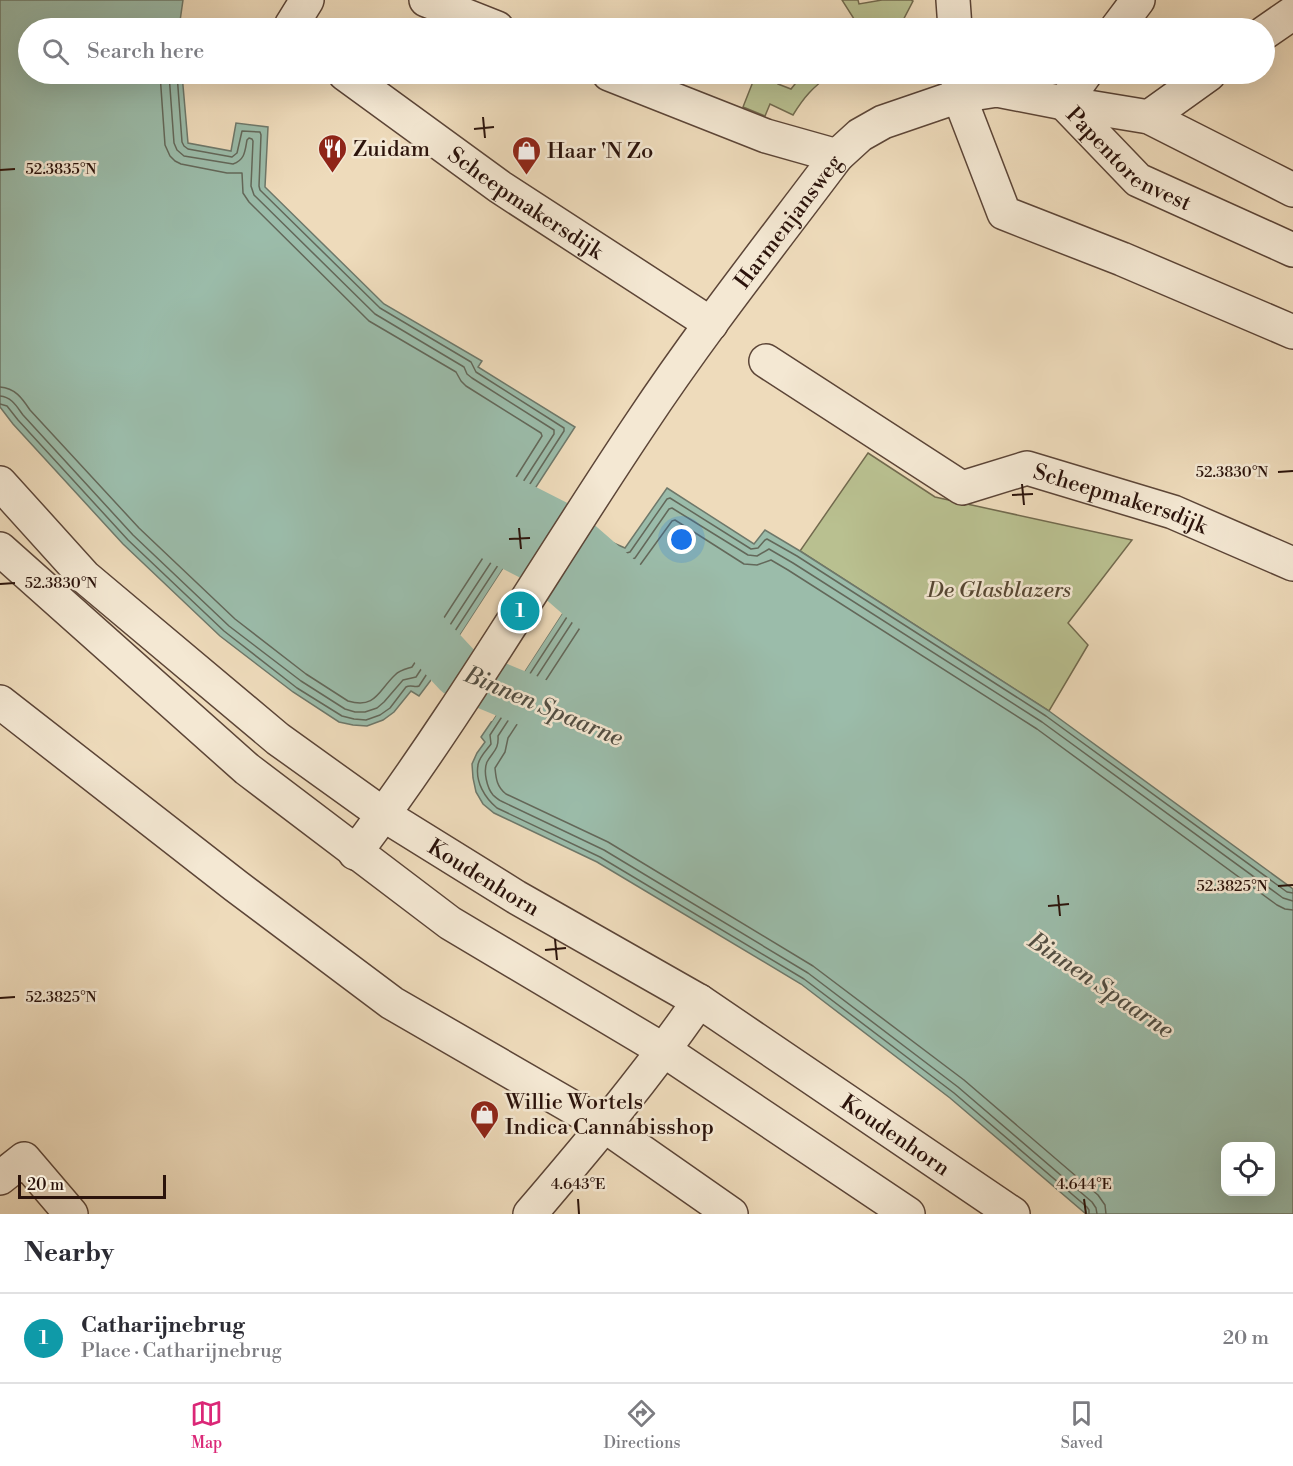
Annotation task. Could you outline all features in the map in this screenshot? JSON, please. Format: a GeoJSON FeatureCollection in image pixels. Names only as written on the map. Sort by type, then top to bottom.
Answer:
{"type":"FeatureCollection","features":[{"type":"Feature","properties":{"kind":"street"},"geometry":{"type":"LineString","coordinates":[[296,18],[307,0]]}},
{"type":"Feature","properties":{"kind":"street"},"geometry":{"type":"LineString","coordinates":[[426,0],[472,18]]}},
{"type":"Feature","properties":{"kind":"street"},"geometry":{"type":"LineString","coordinates":[[953,0],[954,18]]}},
{"type":"Feature","properties":{"kind":"street"},"geometry":{"type":"LineString","coordinates":[[1124,18],[1138,0]]}},
{"type":"Feature","properties":{"kind":"street"},"geometry":{"type":"LineString","coordinates":[[1275,25],[1293,13]]}},
{"type":"Feature","properties":{"kind":"street","name":"Scheepmakersdijk"},"geometry":{"type":"LineString","coordinates":[[359,84],[500,188],[711,324]]}},
{"type":"Feature","properties":{"kind":"street"},"geometry":{"type":"LineString","coordinates":[[634,84],[766,136],[837,156]]}},
{"type":"Feature","properties":{"kind":"street"},"geometry":{"type":"LineString","coordinates":[[1064,103],[1078,84]]}},
{"type":"Feature","properties":{"kind":"street"},"geometry":{"type":"LineString","coordinates":[[1149,117],[1195,84]]}},
{"type":"Feature","properties":{"kind":"street"},"geometry":{"type":"LineString","coordinates":[[958,85],[1004,213],[1122,259],[1293,332]]}},
{"type":"Feature","properties":{"kind":"street","name":"Harmenjansweg"},"geometry":{"type":"LineString","coordinates":[[384,814],[642,422],[711,324],[837,156],[860,135],[958,85],[1064,103]]}},
{"type":"Feature","properties":{"kind":"street","name":"Papentorenvest"},"geometry":{"type":"LineString","coordinates":[[1064,103],[1149,117],[1293,190]]}},
{"type":"Feature","properties":{"kind":"street","name":"Papentorenvest"},"geometry":{"type":"LineString","coordinates":[[1064,103],[1138,180],[1293,250]]}},
{"type":"Feature","properties":{"kind":"street","name":"Scheepmakersdijk"},"geometry":{"type":"LineString","coordinates":[[766,361],[962,488],[1027,468],[1173,512],[1293,564]]}},
{"type":"Feature","properties":{"kind":"street","name":"Koudenhorn"},"geometry":{"type":"LineString","coordinates":[[0,483],[85,577],[278,738],[384,814],[516,897],[699,1001],[1013,1214]]}},
{"type":"Feature","properties":{"kind":"street"},"geometry":{"type":"LineString","coordinates":[[0,549],[247,769],[450,923],[665,1051],[908,1214]]}},
{"type":"Feature","properties":{"kind":"street"},"geometry":{"type":"LineString","coordinates":[[0,702],[392,1004],[605,1126],[731,1214]]}},
{"type":"Feature","properties":{"kind":"street"},"geometry":{"type":"LineString","coordinates":[[355,853],[384,814]]}},
{"type":"Feature","properties":{"kind":"street"},"geometry":{"type":"LineString","coordinates":[[530,1214],[665,1051],[699,1001]]}},
{"type":"Feature","properties":{"kind":"street"},"geometry":{"type":"LineString","coordinates":[[0,1178],[24,1159],[71,1214]]}},
{"type":"Feature","properties":{"kind":"green space"},"geometry":{"type":"Polygon","coordinates":[[[842,0],[858,0],[859,4],[882,0],[913,1],[904,18],[853,18],[842,0]]]}},
{"type":"Feature","properties":{"kind":"green space"},"geometry":{"type":"Polygon","coordinates":[[[752,84],[778,84],[791,89],[795,84],[819,84],[809,93],[793,115],[770,104],[765,116],[743,107],[752,84]]]}},
{"type":"Feature","properties":{"kind":"green space","name":"De Glasblazers"},"geometry":{"type":"Polygon","coordinates":[[[868,453],[935,497],[1132,540],[1068,623],[1088,645],[1049,711],[800,551],[868,453]]]}},
{"type":"Feature","properties":{"kind":"water"},"geometry":{"type":"Polygon","coordinates":[[[0,0],[183,0],[180,18],[18,18],[18,84],[183,84],[188,143],[231,151],[236,123],[268,127],[265,187],[384,304],[482,361],[478,367],[575,427],[534,490],[548,500],[431,680],[419,696],[411,691],[394,712],[383,720],[367,726],[339,722],[293,692],[220,636],[123,544],[0,407],[0,0]]]}},
{"type":"Feature","properties":{"kind":"water"},"geometry":{"type":"Polygon","coordinates":[[[667,488],[754,544],[765,530],[1049,711],[1293,889],[1293,1214],[1086,1214],[950,1098],[801,984],[597,862],[494,813],[483,804],[476,792],[472,764],[485,742],[481,737],[609,541],[625,548],[667,488]]]}},
{"type":"Feature","properties":{"kind":"pier"},"geometry":{"type":"Polygon","coordinates":[[[548,500],[550,502],[432,683],[431,680],[548,500]]]}},
{"type":"Feature","properties":{"kind":"pier"},"geometry":{"type":"Polygon","coordinates":[[[607,539],[609,541],[492,721],[489,721],[607,539]]]}},
{"type":"Feature","properties":{"kind":"waterway","name":"Binnen Spaarne"},"geometry":{"type":"LineString","coordinates":[[417,476],[547,542],[678,656]]}},
{"type":"Feature","properties":{"kind":"waterway","name":"Binnen Spaarne"},"geometry":{"type":"LineString","coordinates":[[397,605],[459,672],[577,721]]}},
{"type":"Feature","properties":{"kind":"place","name":"Zuidam"},"geometry":{"type":"Point","coordinates":[332,174]}},
{"type":"Feature","properties":{"kind":"place","name":"Haar 'N Zo"},"geometry":{"type":"Point","coordinates":[526,176]}},
{"type":"Feature","properties":{"kind":"place","name":"Catharijnebrug"},"geometry":{"type":"Point","coordinates":[520,611]}},
{"type":"Feature","properties":{"kind":"place","name":"Willie Wortels Indica Cannabisshop"},"geometry":{"type":"Point","coordinates":[484,1140]}}]}
